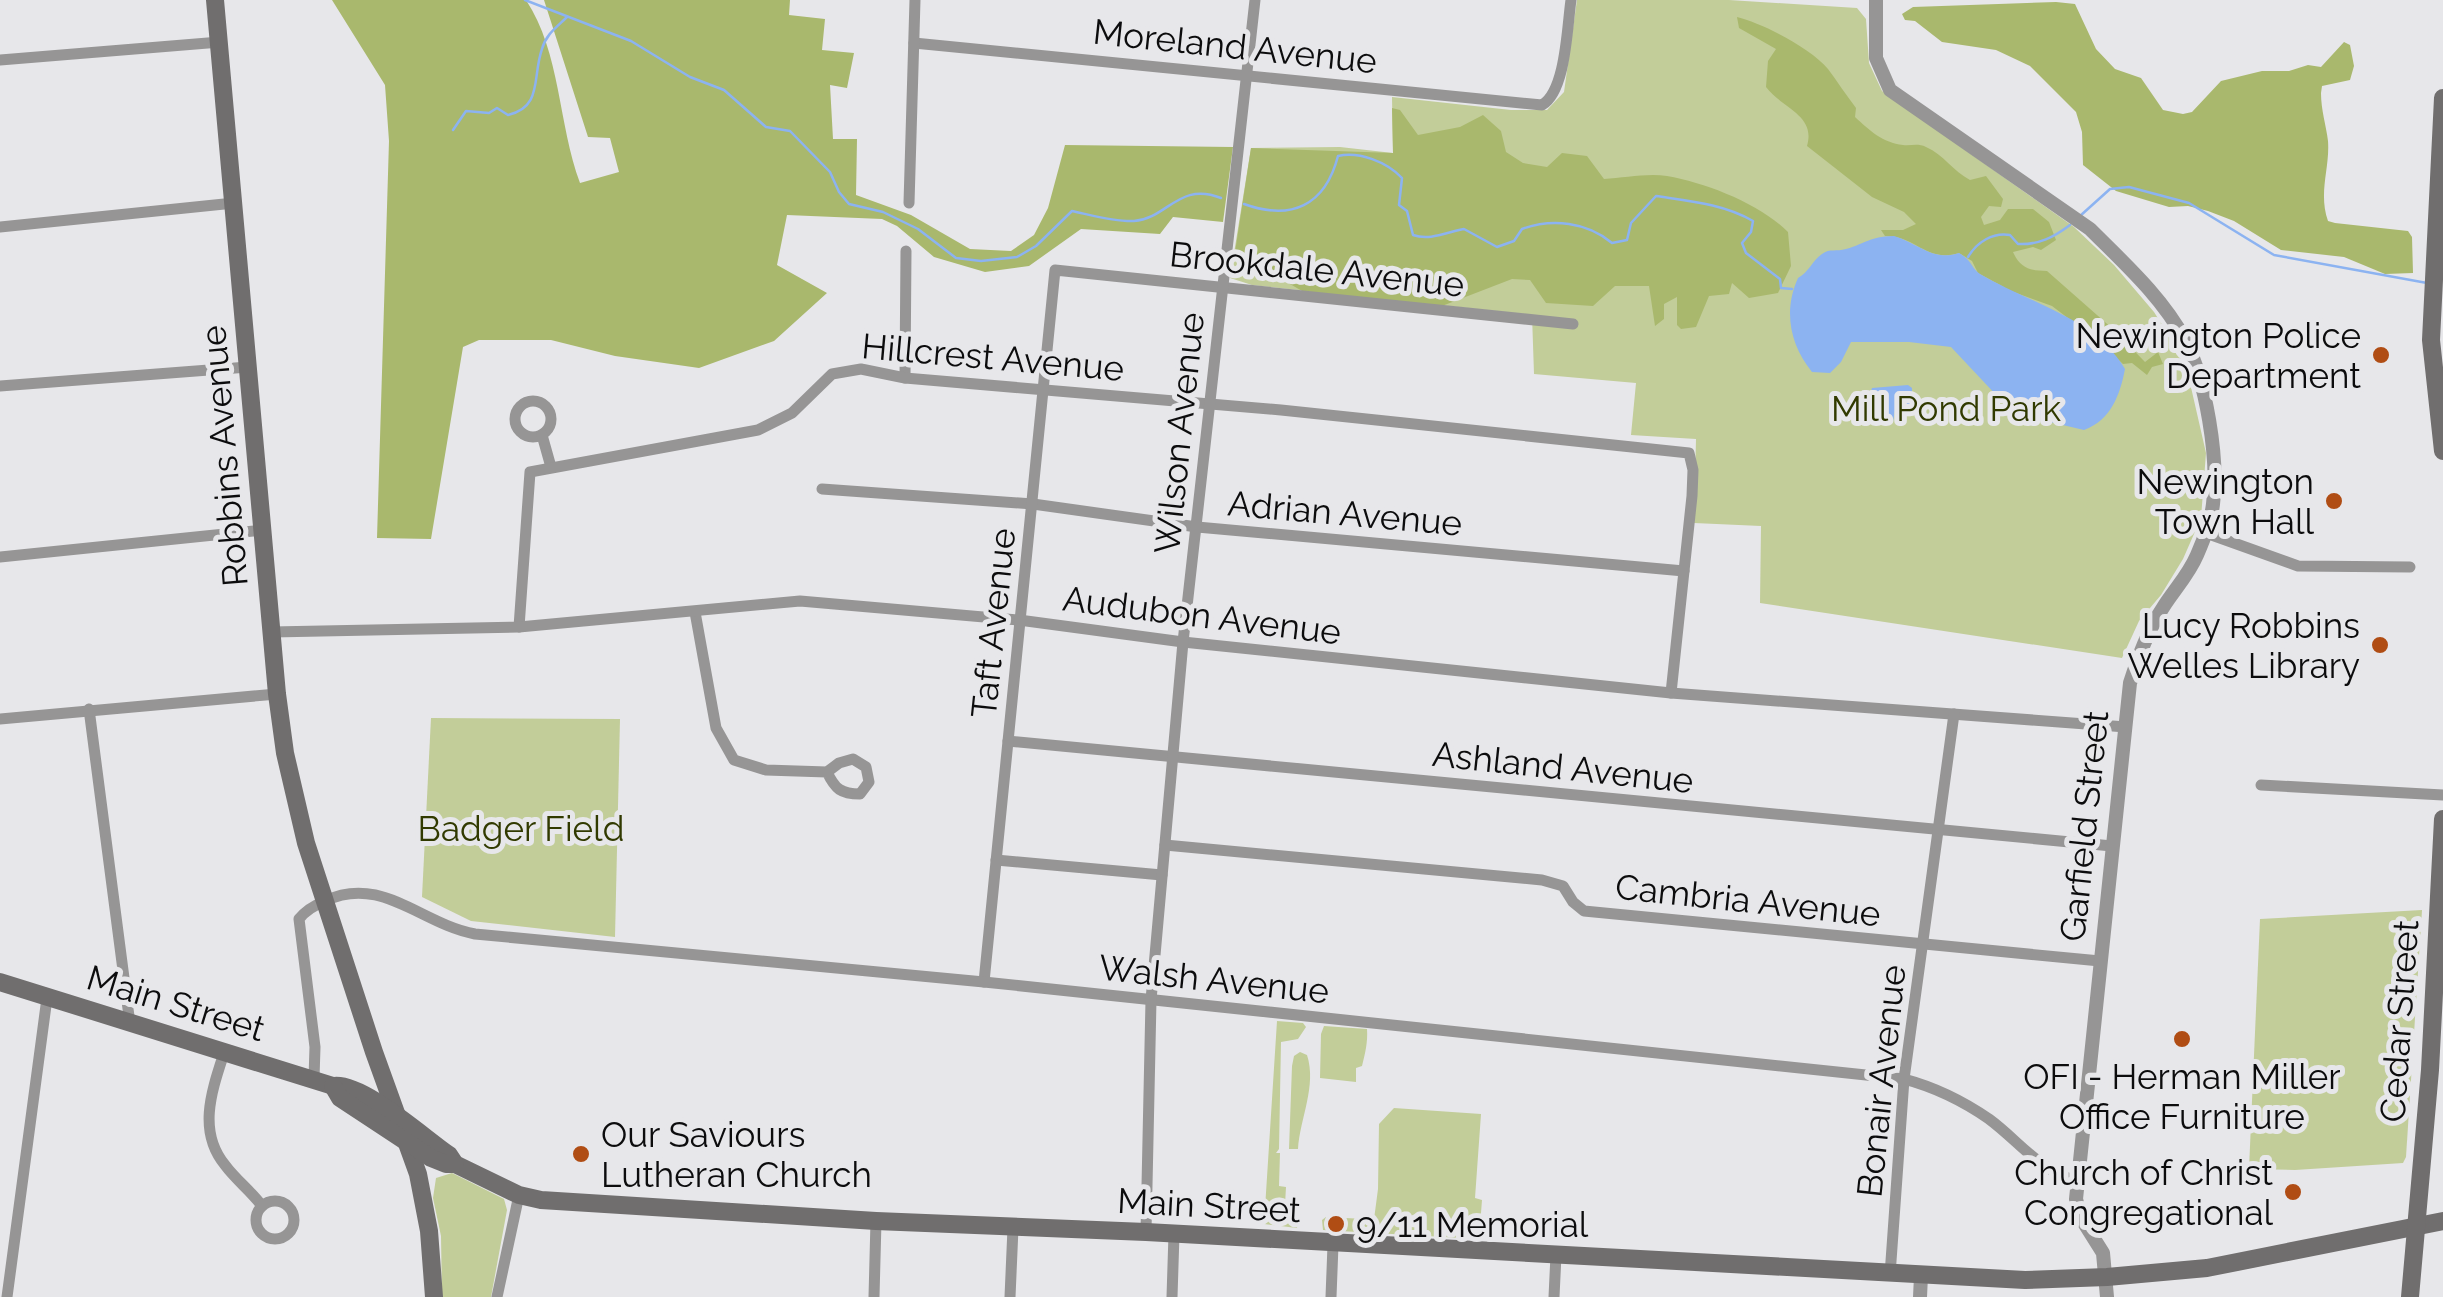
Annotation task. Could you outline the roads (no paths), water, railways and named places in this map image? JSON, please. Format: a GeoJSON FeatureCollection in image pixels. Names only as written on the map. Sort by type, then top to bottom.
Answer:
{"type":"FeatureCollection","features":[{"type":"Feature","properties":{"kind":"main road","name":"Robbins Avenue"},"geometry":{"type":"LineString","coordinates":[[215,0],[276,694],[296,809],[418,1174],[430,1231],[434,1297]]}},
{"type":"Feature","properties":{"kind":"main road"},"geometry":{"type":"LineString","coordinates":[[2443,98],[2431,340],[2443,450]]}},
{"type":"Feature","properties":{"kind":"main road","name":"Cedar Street"},"geometry":{"type":"LineString","coordinates":[[2410,1297],[2430,1070],[2443,819]]}},
{"type":"Feature","properties":{"kind":"main road","name":"Main Street"},"geometry":{"type":"LineString","coordinates":[[0,982],[333,1086],[341,1084],[396,1116],[449,1155],[454,1164]]}},
{"type":"Feature","properties":{"kind":"main road","name":"Main Street"},"geometry":{"type":"LineString","coordinates":[[333,1086],[340,1098],[440,1162],[454,1164],[519,1195],[541,1200],[2025,1280],[2207,1268],[2443,1221]]}},
{"type":"Feature","properties":{"kind":"street"},"geometry":{"type":"LineString","coordinates":[[909,204],[915,0]]}},
{"type":"Feature","properties":{"kind":"street","name":"Wilson Avenue"},"geometry":{"type":"LineString","coordinates":[[1146,1232],[1151,1000],[1182,642],[1254,0]]}},
{"type":"Feature","properties":{"kind":"street","name":"Moreland Avenue"},"geometry":{"type":"LineString","coordinates":[[914,43],[1542,104],[1550,100],[1558,87],[1571,0]]}},
{"type":"Feature","properties":{"kind":"street","name":"Garfield Street"},"geometry":{"type":"LineString","coordinates":[[1876,0],[1876,58],[1890,90],[2090,230],[2170,315],[2195,364],[2208,428],[2214,476],[2206,533],[2191,570],[2142,644],[2130,683],[2078,1180],[2078,1212],[2102,1253],[2107,1277]]}},
{"type":"Feature","properties":{"kind":"street"},"geometry":{"type":"LineString","coordinates":[[0,60],[220,42]]}},
{"type":"Feature","properties":{"kind":"street"},"geometry":{"type":"LineString","coordinates":[[0,227],[234,203]]}},
{"type":"Feature","properties":{"kind":"street"},"geometry":{"type":"LineString","coordinates":[[905,378],[906,252]]}},
{"type":"Feature","properties":{"kind":"street","name":"Brookdale Avenue"},"geometry":{"type":"LineString","coordinates":[[1055,270],[1574,324]]}},
{"type":"Feature","properties":{"kind":"street","name":"Taft Avenue"},"geometry":{"type":"LineString","coordinates":[[984,982],[1055,270]]}},
{"type":"Feature","properties":{"kind":"street"},"geometry":{"type":"LineString","coordinates":[[0,386],[248,367]]}},
{"type":"Feature","properties":{"kind":"street","name":"Hillcrest Avenue"},"geometry":{"type":"LineString","coordinates":[[551,467],[758,430],[792,413],[832,374],[860,369],[905,378],[1211,404],[1690,453],[1693,470],[1684,571]]}},
{"type":"Feature","properties":{"kind":"street"},"geometry":{"type":"LineString","coordinates":[[518,627],[530,472],[551,467],[542,435]]}},
{"type":"Feature","properties":{"kind":"street","name":"Adrian Avenue"},"geometry":{"type":"LineString","coordinates":[[822,489],[1033,504],[1197,527],[1684,571]]}},
{"type":"Feature","properties":{"kind":"street"},"geometry":{"type":"LineString","coordinates":[[0,557],[262,530]]}},
{"type":"Feature","properties":{"kind":"street"},"geometry":{"type":"LineString","coordinates":[[2206,533],[2306,567],[2410,567]]}},
{"type":"Feature","properties":{"kind":"street"},"geometry":{"type":"LineString","coordinates":[[1671,693],[1684,571]]}},
{"type":"Feature","properties":{"kind":"street","name":"Audubon Avenue"},"geometry":{"type":"LineString","coordinates":[[272,632],[518,627],[800,600],[1019,620],[1182,642],[1671,693],[2126,727]]}},
{"type":"Feature","properties":{"kind":"street"},"geometry":{"type":"LineString","coordinates":[[695,612],[716,728],[734,760],[766,770],[828,772]]}},
{"type":"Feature","properties":{"kind":"street"},"geometry":{"type":"LineString","coordinates":[[0,719],[276,694]]}},
{"type":"Feature","properties":{"kind":"street"},"geometry":{"type":"LineString","coordinates":[[89,710],[130,1024]]}},
{"type":"Feature","properties":{"kind":"street","name":"Bonair Avenue"},"geometry":{"type":"LineString","coordinates":[[1890,1274],[1904,1079],[1954,714]]}},
{"type":"Feature","properties":{"kind":"street","name":"Ashland Avenue"},"geometry":{"type":"LineString","coordinates":[[1008,741],[2112,846]]}},
{"type":"Feature","properties":{"kind":"street"},"geometry":{"type":"LineString","coordinates":[[2260,785],[2443,795]]}},
{"type":"Feature","properties":{"kind":"street","name":"Cambria Avenue"},"geometry":{"type":"LineString","coordinates":[[1165,845],[1542,880],[1563,886],[1584,912],[2100,960]]}},
{"type":"Feature","properties":{"kind":"street"},"geometry":{"type":"LineString","coordinates":[[996,860],[1162,875]]}},
{"type":"Feature","properties":{"kind":"street","name":"Walsh Avenue"},"geometry":{"type":"LineString","coordinates":[[324,901],[364,891],[391,899],[442,925],[475,934],[984,982],[1904,1079],[1943,1093],[1986,1118],[2050,1171],[2078,1180]]}},
{"type":"Feature","properties":{"kind":"street"},"geometry":{"type":"LineString","coordinates":[[314,1078],[315,1048],[298,924],[302,914],[324,901]]}},
{"type":"Feature","properties":{"kind":"street"},"geometry":{"type":"LineString","coordinates":[[7,1297],[47,998]]}},
{"type":"Feature","properties":{"kind":"street"},"geometry":{"type":"LineString","coordinates":[[224,1052],[209,1103],[210,1133],[222,1163],[262,1206]]}},
{"type":"Feature","properties":{"kind":"street"},"geometry":{"type":"LineString","coordinates":[[496,1297],[519,1195]]}},
{"type":"Feature","properties":{"kind":"street"},"geometry":{"type":"LineString","coordinates":[[874,1297],[876,1221]]}},
{"type":"Feature","properties":{"kind":"street"},"geometry":{"type":"LineString","coordinates":[[1010,1297],[1012,1228]]}},
{"type":"Feature","properties":{"kind":"street"},"geometry":{"type":"LineString","coordinates":[[1172,1297],[1174,1234]]}},
{"type":"Feature","properties":{"kind":"street"},"geometry":{"type":"LineString","coordinates":[[1332,1245],[1332,1297]]}},
{"type":"Feature","properties":{"kind":"street"},"geometry":{"type":"LineString","coordinates":[[1554,1297],[1556,1255]]}},
{"type":"Feature","properties":{"kind":"street"},"geometry":{"type":"LineString","coordinates":[[1920,1297],[1921,1276]]}},
{"type":"Feature","properties":{"kind":"street"},"geometry":{"type":"LineString","coordinates":[[2107,1277],[2107,1297]]}},
{"type":"Feature","properties":{"kind":"water"},"geometry":{"type":"Polygon","coordinates":[[[1894,236],[1933,253],[1959,253],[1980,274],[2059,313],[2097,337],[2125,369],[2108,413],[2084,430],[2050,422],[2028,407],[1998,397],[1951,347],[1851,342],[1830,373],[1812,372],[1798,351],[1791,327],[1791,303],[1798,278],[1825,252],[1894,236]]]}},
{"type":"Feature","properties":{"kind":"water"},"geometry":{"type":"Polygon","coordinates":[[[1872,388],[1912,388],[1912,408],[1895,410],[1893,422],[1854,424],[1853,401],[1869,399],[1872,388]]]}},
{"type":"Feature","properties":{"kind":"waterway"},"geometry":{"type":"LineString","coordinates":[[525,0],[631,41],[690,77],[724,90],[766,127],[790,131],[830,172],[849,204],[883,212],[918,229],[956,258],[981,261],[1017,257],[1036,246],[1072,211],[1134,221],[1194,194],[1221,198]]}},
{"type":"Feature","properties":{"kind":"waterway"},"geometry":{"type":"LineString","coordinates":[[453,130],[466,111],[489,113],[497,108],[508,115],[527,105],[544,44],[567,17]]}},
{"type":"Feature","properties":{"kind":"waterway"},"geometry":{"type":"LineString","coordinates":[[1244,204],[1277,211],[1304,205],[1324,187],[1338,156],[1355,155],[1389,167],[1402,178],[1399,205],[1407,211],[1413,235],[1432,237],[1464,229],[1497,247],[1514,241],[1522,229],[1545,224],[1580,226],[1612,243],[1627,240],[1631,223],[1656,196],[1718,207],[1753,221],[1751,232],[1742,243],[1746,253],[1780,279],[1781,288],[1792,289]]}},
{"type":"Feature","properties":{"kind":"waterway"},"geometry":{"type":"LineString","coordinates":[[2080,216],[2110,189],[2129,187],[2189,203],[2274,255],[2427,283]]}},
{"type":"Feature","properties":{"kind":"waterway"},"geometry":{"type":"LineString","coordinates":[[1968,257],[1992,237],[2004,234],[2018,244],[2033,243],[2070,225]]}},
{"type":"Feature","properties":{"kind":"place","name":"Newington Police Department"},"geometry":{"type":"Point","coordinates":[2381,355]}},
{"type":"Feature","properties":{"kind":"place","name":"Newington Town Hall"},"geometry":{"type":"Point","coordinates":[2334,501]}},
{"type":"Feature","properties":{"kind":"place","name":"Lucy Robbins Welles Library"},"geometry":{"type":"Point","coordinates":[2380,645]}},
{"type":"Feature","properties":{"kind":"place","name":"OFI - Herman Miller Office Furniture"},"geometry":{"type":"Point","coordinates":[2182,1039]}},
{"type":"Feature","properties":{"kind":"place","name":"Our Saviours Lutheran Church"},"geometry":{"type":"Point","coordinates":[581,1154]}},
{"type":"Feature","properties":{"kind":"place","name":"Church of Christ Congregational"},"geometry":{"type":"Point","coordinates":[2293,1192]}},
{"type":"Feature","properties":{"kind":"place","name":"9/11 Memorial"},"geometry":{"type":"Point","coordinates":[1336,1224]}},
{"type":"Feature","properties":{"kind":"park label","name":"Mill Pond Park"},"geometry":{"type":"Point","coordinates":[1946,408]}},
{"type":"Feature","properties":{"kind":"park label","name":"Badger Field"},"geometry":{"type":"Point","coordinates":[521,828]}}]}
